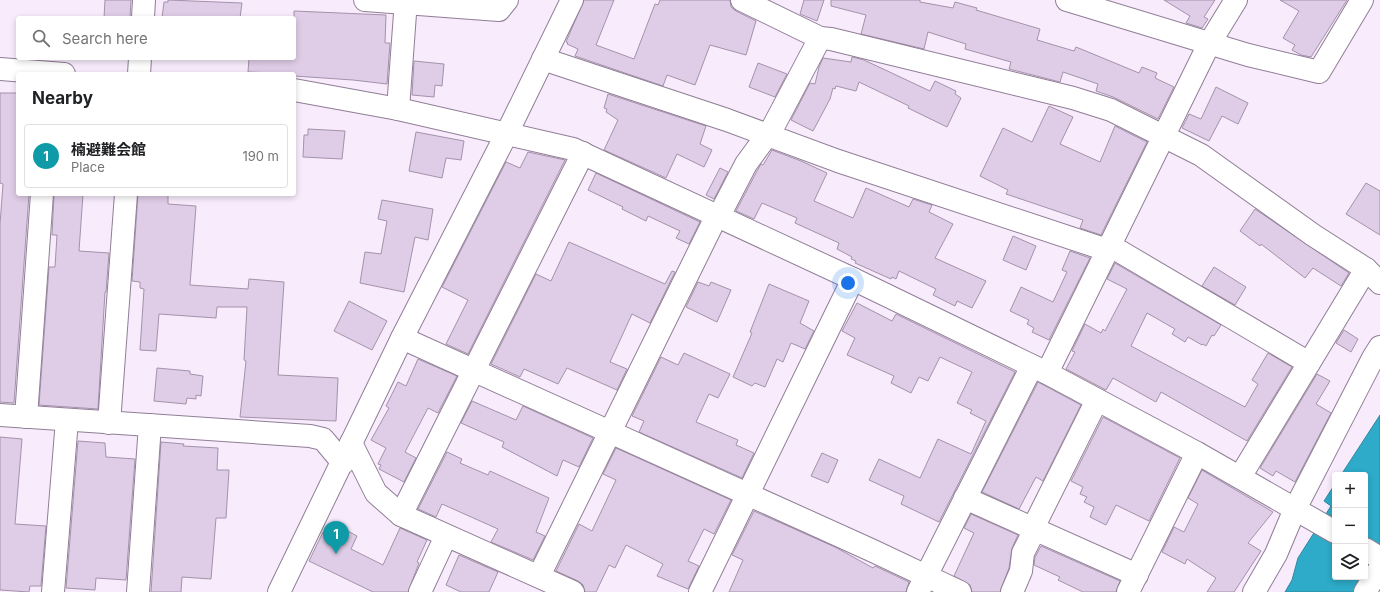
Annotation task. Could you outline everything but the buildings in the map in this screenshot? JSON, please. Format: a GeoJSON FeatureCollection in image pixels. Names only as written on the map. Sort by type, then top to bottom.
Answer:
{"type":"FeatureCollection","features":[{"type":"Feature","properties":{"kind":"street"},"geometry":{"type":"LineString","coordinates":[[143,16],[144,0]]}},
{"type":"Feature","properties":{"kind":"street"},"geometry":{"type":"LineString","coordinates":[[365,0],[499,10],[507,2],[507,0]]}},
{"type":"Feature","properties":{"kind":"street"},"geometry":{"type":"LineString","coordinates":[[279,592],[343,463],[351,443],[500,131],[543,59],[572,0]]}},
{"type":"Feature","properties":{"kind":"street"},"geometry":{"type":"LineString","coordinates":[[742,0],[820,38],[831,39],[1073,98],[1110,110],[1201,155],[1313,236],[1373,276],[1309,363],[1240,477]]}},
{"type":"Feature","properties":{"kind":"street"},"geometry":{"type":"LineString","coordinates":[[1067,0],[1209,44],[1319,72],[1361,0]]}},
{"type":"Feature","properties":{"kind":"street"},"geometry":{"type":"LineString","coordinates":[[922,584],[966,498],[1108,247],[1209,44],[1236,0]]}},
{"type":"Feature","properties":{"kind":"street"},"geometry":{"type":"LineString","coordinates":[[398,109],[406,2]]}},
{"type":"Feature","properties":{"kind":"street"},"geometry":{"type":"LineString","coordinates":[[544,583],[609,431],[718,215],[746,164],[768,136],[820,38]]}},
{"type":"Feature","properties":{"kind":"street"},"geometry":{"type":"LineString","coordinates":[[543,59],[720,117],[838,161],[1108,247],[1309,363]]}},
{"type":"Feature","properties":{"kind":"street"},"geometry":{"type":"LineString","coordinates":[[139,72],[140,60]]}},
{"type":"Feature","properties":{"kind":"street"},"geometry":{"type":"LineString","coordinates":[[0,69],[33,72]]}},
{"type":"Feature","properties":{"kind":"street"},"geometry":{"type":"LineString","coordinates":[[296,90],[398,109],[500,131],[573,149],[583,153],[853,279],[1039,370],[1197,453],[1332,530]]}},
{"type":"Feature","properties":{"kind":"street"},"geometry":{"type":"LineString","coordinates":[[401,515],[583,153]]}},
{"type":"Feature","properties":{"kind":"street"},"geometry":{"type":"LineString","coordinates":[[26,417],[42,196]]}},
{"type":"Feature","properties":{"kind":"street"},"geometry":{"type":"LineString","coordinates":[[109,423],[126,196]]}},
{"type":"Feature","properties":{"kind":"street"},"geometry":{"type":"LineString","coordinates":[[700,592],[853,279]]}},
{"type":"Feature","properties":{"kind":"street"},"geometry":{"type":"LineString","coordinates":[[402,338],[749,494],[922,584],[960,592]]}},
{"type":"Feature","properties":{"kind":"street"},"geometry":{"type":"LineString","coordinates":[[1254,592],[1276,554],[1296,509],[1372,358],[1380,347]]}},
{"type":"Feature","properties":{"kind":"street"},"geometry":{"type":"LineString","coordinates":[[1012,592],[1021,571],[1023,552],[1097,400]]}},
{"type":"Feature","properties":{"kind":"street"},"geometry":{"type":"LineString","coordinates":[[0,415],[310,436],[323,439],[343,463]]}},
{"type":"Feature","properties":{"kind":"street"},"geometry":{"type":"LineString","coordinates":[[53,592],[67,420]]}},
{"type":"Feature","properties":{"kind":"street"},"geometry":{"type":"LineString","coordinates":[[138,592],[150,425]]}},
{"type":"Feature","properties":{"kind":"street"},"geometry":{"type":"LineString","coordinates":[[351,443],[376,493],[401,515],[544,583],[573,592]]}},
{"type":"Feature","properties":{"kind":"street"},"geometry":{"type":"LineString","coordinates":[[966,498],[1034,529],[1133,583],[1197,453]]}},
{"type":"Feature","properties":{"kind":"street"},"geometry":{"type":"LineString","coordinates":[[427,590],[446,536]]}},
{"type":"Feature","properties":{"kind":"street"},"geometry":{"type":"LineString","coordinates":[[1368,551],[1380,558]]}},
{"type":"Feature","properties":{"kind":"street"},"geometry":{"type":"LineString","coordinates":[[1365,592],[1380,568]]}},
{"type":"Feature","properties":{"kind":"water"},"geometry":{"type":"Polygon","coordinates":[[[1380,415],[1380,549],[1368,570],[1368,472],[1343,472],[1380,415]]]}},
{"type":"Feature","properties":{"kind":"water"},"geometry":{"type":"Polygon","coordinates":[[[1332,489],[1332,580],[1362,580],[1355,592],[1285,592],[1292,580],[1298,558],[1331,506],[1324,501],[1332,489]]]}},
{"type":"Feature","properties":{"kind":"place","name":"楠避難会館"},"geometry":{"type":"Point","coordinates":[336,554]}}]}
